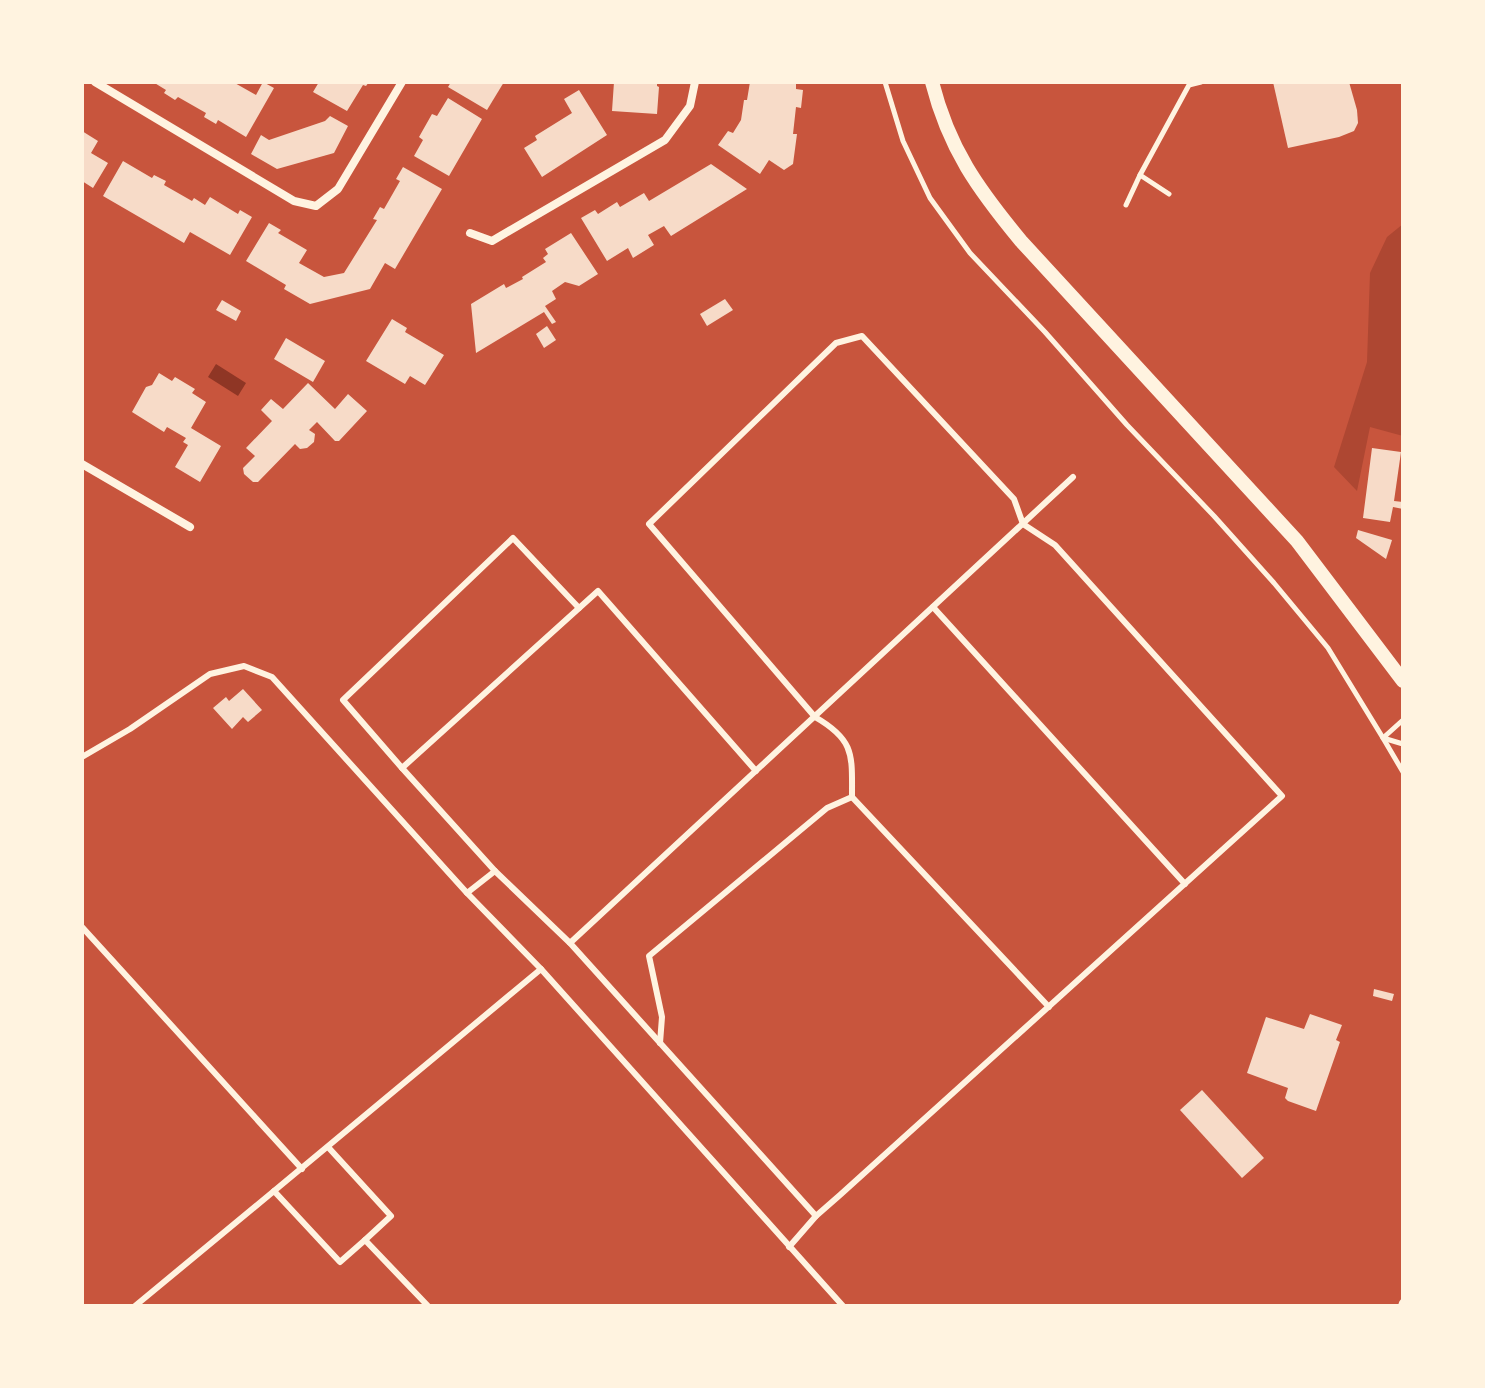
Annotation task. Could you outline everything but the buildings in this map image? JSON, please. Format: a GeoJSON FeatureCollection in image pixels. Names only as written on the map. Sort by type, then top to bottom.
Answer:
{"type":"FeatureCollection","features":[{"type":"Feature","properties":{"kind":"street"},"geometry":{"type":"LineString","coordinates":[[95,82],[294,201],[316,206],[338,189],[402,82]]}},
{"type":"Feature","properties":{"kind":"street"},"geometry":{"type":"LineString","coordinates":[[470,233],[492,241],[665,140],[690,106],[695,82]]}},
{"type":"Feature","properties":{"kind":"street"},"geometry":{"type":"LineString","coordinates":[[932,82],[940,112],[961,160],[988,201],[1021,241],[1297,541],[1403,681]]}},
{"type":"Feature","properties":{"kind":"street"},"geometry":{"type":"LineString","coordinates":[[82,464],[190,527]]}},
{"type":"Feature","properties":{"kind":"lane"},"geometry":{"type":"LineString","coordinates":[[789,1247],[816,1216],[1049,1007],[1282,796],[1055,545],[1023,524],[1014,499],[862,336],[836,343],[649,524],[815,717],[835,728],[852,754],[852,797],[1049,1007]]}},
{"type":"Feature","properties":{"kind":"lane"},"geometry":{"type":"LineString","coordinates":[[570,943],[1073,477]]}},
{"type":"Feature","properties":{"kind":"lane"},"geometry":{"type":"LineString","coordinates":[[579,608],[513,538],[343,700],[495,871],[570,943],[816,1216]]}},
{"type":"Feature","properties":{"kind":"lane"},"geometry":{"type":"LineString","coordinates":[[402,768],[598,591],[756,771]]}},
{"type":"Feature","properties":{"kind":"lane"},"geometry":{"type":"LineString","coordinates":[[933,607],[1185,884]]}},
{"type":"Feature","properties":{"kind":"lane"},"geometry":{"type":"LineString","coordinates":[[82,757],[130,729],[210,674],[244,666],[272,677],[467,893],[541,969],[843,1306]]}},
{"type":"Feature","properties":{"kind":"lane"},"geometry":{"type":"LineString","coordinates":[[660,1043],[662,1017],[649,956],[827,808],[852,797]]}},
{"type":"Feature","properties":{"kind":"lane"},"geometry":{"type":"LineString","coordinates":[[467,893],[495,871]]}},
{"type":"Feature","properties":{"kind":"lane"},"geometry":{"type":"LineString","coordinates":[[82,927],[302,1169]]}},
{"type":"Feature","properties":{"kind":"lane"},"geometry":{"type":"LineString","coordinates":[[135,1306],[541,969]]}},
{"type":"Feature","properties":{"kind":"lane"},"geometry":{"type":"LineString","coordinates":[[274,1191],[340,1262],[391,1216],[328,1147]]}},
{"type":"Feature","properties":{"kind":"lane"},"geometry":{"type":"LineString","coordinates":[[365,1240],[428,1306]]}},
{"type":"Feature","properties":{"kind":"path"},"geometry":{"type":"LineString","coordinates":[[885,82],[903,141],[930,198],[970,253],[1274,583],[1328,648],[1403,772]]}},
{"type":"Feature","properties":{"kind":"path"},"geometry":{"type":"LineString","coordinates":[[1126,205],[1189,85],[1201,82]]}},
{"type":"Feature","properties":{"kind":"path"},"geometry":{"type":"LineString","coordinates":[[1140,175],[1169,194]]}},
{"type":"Feature","properties":{"kind":"path"},"geometry":{"type":"LineString","coordinates":[[1383,738],[1403,720]]}},
{"type":"Feature","properties":{"kind":"path"},"geometry":{"type":"LineString","coordinates":[[1383,738],[1403,744]]}},
{"type":"Feature","properties":{"kind":"shaded area"},"geometry":{"type":"Polygon","coordinates":[[[1403,224],[1403,436],[1370,427],[1357,491],[1334,467],[1367,362],[1370,273],[1387,237],[1403,224]]]}},
{"type":"Feature","properties":{"kind":"shaded area"},"geometry":{"type":"Polygon","coordinates":[[[216,364],[246,383],[238,396],[208,377],[216,364]]]}}]}
